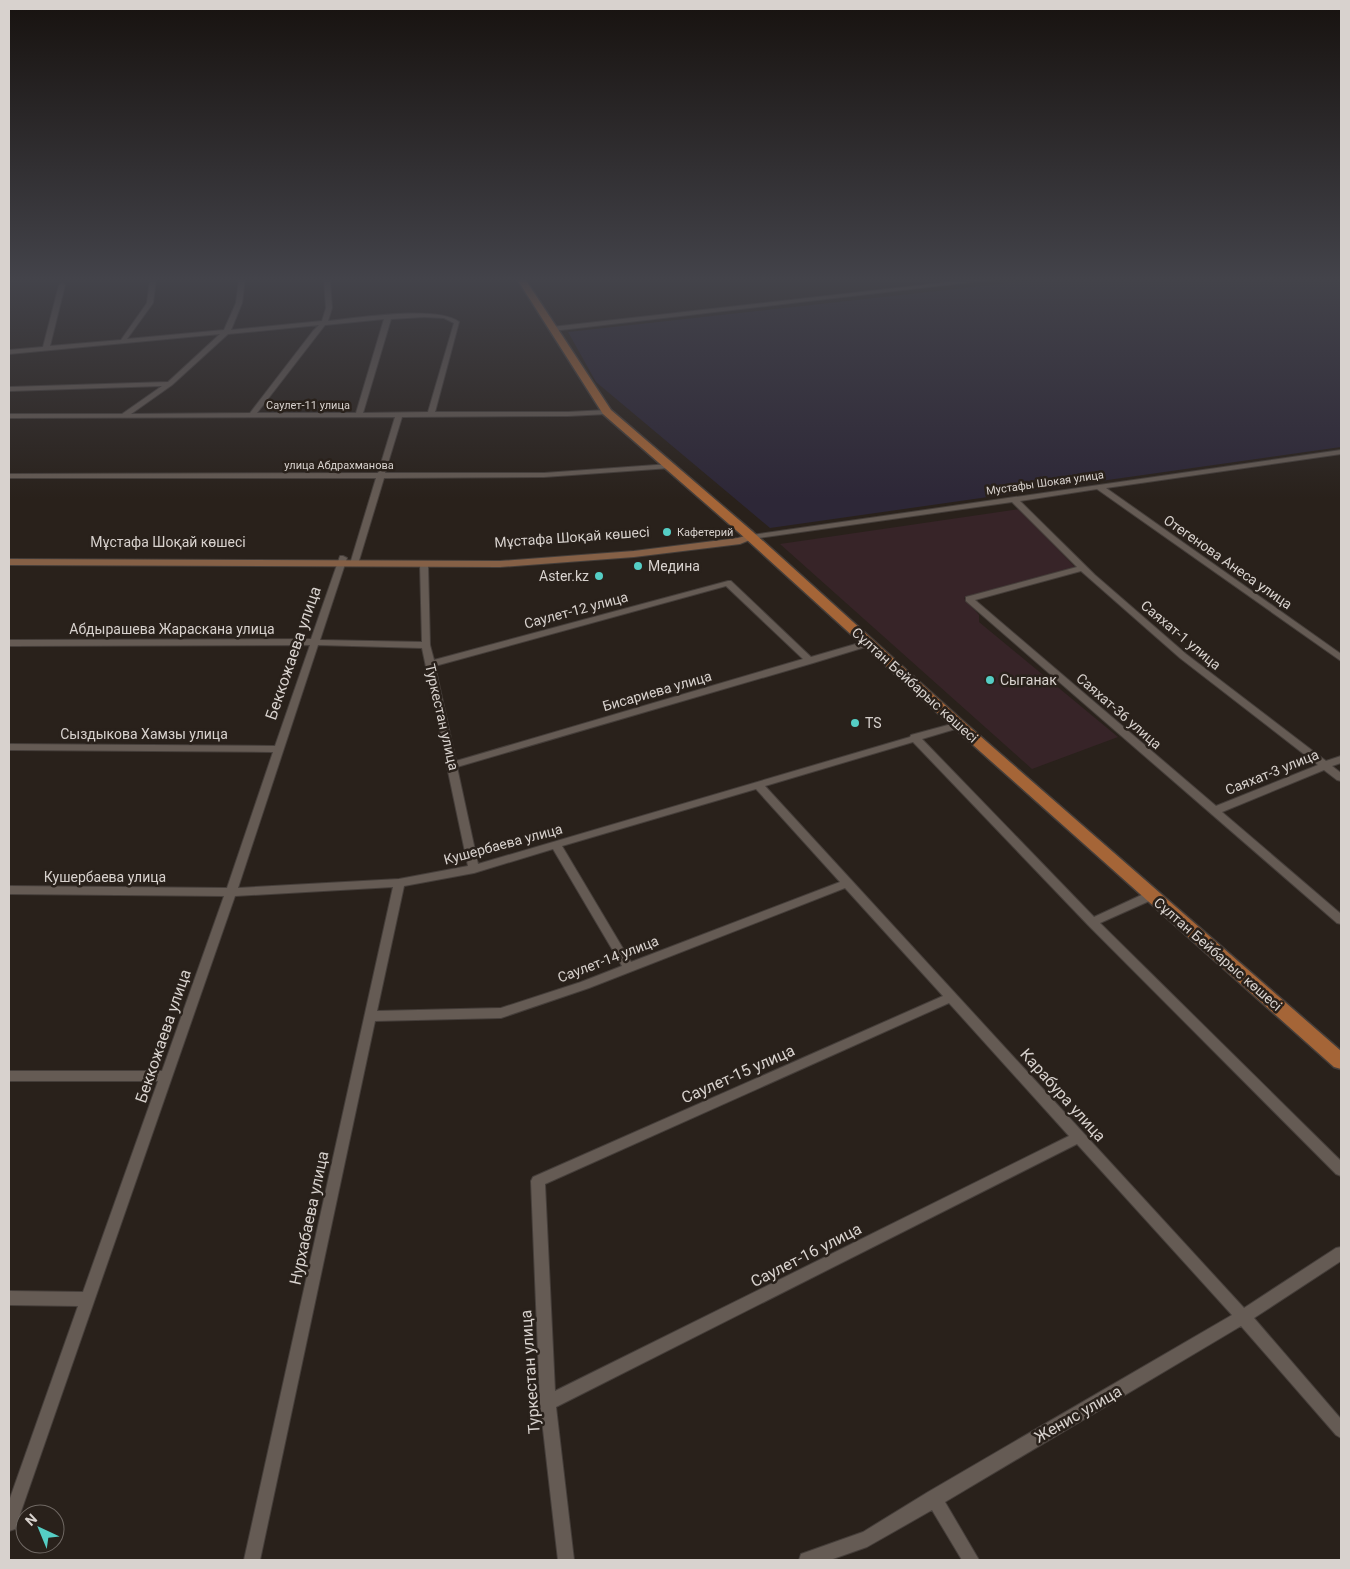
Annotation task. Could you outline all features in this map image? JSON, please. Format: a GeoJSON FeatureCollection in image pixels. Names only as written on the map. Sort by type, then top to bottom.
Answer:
{"type":"FeatureCollection","features":[{"type":"Feature","properties":{"kind":"main road","name":"Сұлтан Бейбарыс көшесі"},"geometry":{"type":"LineString","coordinates":[[567,352],[607,412],[752,537],[959,725],[1341,1062]]}},
{"type":"Feature","properties":{"kind":"street"},"geometry":{"type":"LineString","coordinates":[[123,416],[170,384],[204,352]]}},
{"type":"Feature","properties":{"kind":"street"},"geometry":{"type":"LineString","coordinates":[[251,416],[300,352]]}},
{"type":"Feature","properties":{"kind":"street"},"geometry":{"type":"LineString","coordinates":[[359,415],[378,352]]}},
{"type":"Feature","properties":{"kind":"street"},"geometry":{"type":"LineString","coordinates":[[431,414],[449,352]]}},
{"type":"Feature","properties":{"kind":"street"},"geometry":{"type":"LineString","coordinates":[[9,389],[170,384]]}},
{"type":"Feature","properties":{"kind":"street","name":"Саулет-11 улица"},"geometry":{"type":"LineString","coordinates":[[9,416],[251,416],[607,412]]}},
{"type":"Feature","properties":{"kind":"street","name":"Беккожаева улица"},"geometry":{"type":"LineString","coordinates":[[9,1523],[230,892],[314,642],[383,476],[399,415]]}},
{"type":"Feature","properties":{"kind":"street","name":"Мустафы Шокая улица"},"geometry":{"type":"LineString","coordinates":[[752,537],[1341,452]]}},
{"type":"Feature","properties":{"kind":"street","name":"улица Абдрахманова"},"geometry":{"type":"LineString","coordinates":[[9,476],[571,474],[670,466]]}},
{"type":"Feature","properties":{"kind":"street","name":"Отегенова Анеса улица"},"geometry":{"type":"LineString","coordinates":[[1099,487],[1341,658]]}},
{"type":"Feature","properties":{"kind":"street","name":"Саяхат-1 улица"},"geometry":{"type":"LineString","coordinates":[[1014,499],[1083,568],[1183,656],[1341,778]]}},
{"type":"Feature","properties":{"kind":"street","name":"Мұстафа Шоқай көшесі"},"geometry":{"type":"LineString","coordinates":[[9,562],[349,561],[500,558],[632,548],[736,536],[752,537]]}},
{"type":"Feature","properties":{"kind":"street","name":"Мұстафа Шоқай көшесі"},"geometry":{"type":"LineString","coordinates":[[9,556],[500,564],[634,554],[740,541],[752,537]]}},
{"type":"Feature","properties":{"kind":"street","name":"Туркестан улица"},"geometry":{"type":"LineString","coordinates":[[424,564],[426,644],[474,869]]}},
{"type":"Feature","properties":{"kind":"street","name":"Саяхат-36 улица"},"geometry":{"type":"LineString","coordinates":[[1083,568],[969,599],[1341,920]]}},
{"type":"Feature","properties":{"kind":"street","name":"Саулет-12 улица"},"geometry":{"type":"LineString","coordinates":[[431,664],[728,583],[810,661]]}},
{"type":"Feature","properties":{"kind":"street","name":"Абдырашева Жараскана улица"},"geometry":{"type":"LineString","coordinates":[[9,643],[314,642],[426,644]]}},
{"type":"Feature","properties":{"kind":"street","name":"Бисариева улица"},"geometry":{"type":"LineString","coordinates":[[453,765],[869,644]]}},
{"type":"Feature","properties":{"kind":"street","name":"Кушербаева улица"},"geometry":{"type":"LineString","coordinates":[[9,890],[230,892],[399,883],[474,869],[959,725]]}},
{"type":"Feature","properties":{"kind":"street"},"geometry":{"type":"LineString","coordinates":[[914,737],[1092,922],[1341,1170]]}},
{"type":"Feature","properties":{"kind":"street","name":"Сыздыкова Хамзы улица"},"geometry":{"type":"LineString","coordinates":[[9,747],[278,748]]}},
{"type":"Feature","properties":{"kind":"street","name":"Саяхат-3 улица"},"geometry":{"type":"LineString","coordinates":[[1214,811],[1341,759]]}},
{"type":"Feature","properties":{"kind":"street","name":"Карабура улица"},"geometry":{"type":"LineString","coordinates":[[758,785],[1243,1317],[1341,1430]]}},
{"type":"Feature","properties":{"kind":"street"},"geometry":{"type":"LineString","coordinates":[[556,845],[629,968]]}},
{"type":"Feature","properties":{"kind":"street","name":"Нурхабаева улица"},"geometry":{"type":"LineString","coordinates":[[252,1560],[399,883]]}},
{"type":"Feature","properties":{"kind":"street","name":"Саулет-14 улица"},"geometry":{"type":"LineString","coordinates":[[370,1016],[501,1014],[629,968],[848,883]]}},
{"type":"Feature","properties":{"kind":"street"},"geometry":{"type":"LineString","coordinates":[[1092,922],[1152,895]]}},
{"type":"Feature","properties":{"kind":"street","name":"Саулет-15 улица"},"geometry":{"type":"LineString","coordinates":[[538,1181],[951,997]]}},
{"type":"Feature","properties":{"kind":"street"},"geometry":{"type":"LineString","coordinates":[[9,1076],[166,1076]]}},
{"type":"Feature","properties":{"kind":"street","name":"Саулет-16 улица"},"geometry":{"type":"LineString","coordinates":[[548,1403],[1079,1137]]}},
{"type":"Feature","properties":{"kind":"street","name":"Туркестан улица"},"geometry":{"type":"LineString","coordinates":[[538,1181],[548,1403],[566,1560]]}},
{"type":"Feature","properties":{"kind":"street","name":"Женис улица"},"geometry":{"type":"LineString","coordinates":[[807,1560],[867,1539],[1243,1317],[1341,1252]]}},
{"type":"Feature","properties":{"kind":"street"},"geometry":{"type":"LineString","coordinates":[[9,1298],[88,1299]]}},
{"type":"Feature","properties":{"kind":"street"},"geometry":{"type":"LineString","coordinates":[[934,1498],[971,1560]]}},
{"type":"Feature","properties":{"kind":"shaded area"},"geometry":{"type":"Polygon","coordinates":[[[579,352],[1341,352],[1341,447],[770,528],[596,382],[579,352]]]}},
{"type":"Feature","properties":{"kind":"shaded area","name":"Сыганак"},"geometry":{"type":"Polygon","coordinates":[[[1019,509],[1076,568],[964,598],[979,615],[979,622],[1118,737],[1032,769],[780,544],[1019,509]]]}},
{"type":"Feature","properties":{"kind":"place","name":"Кафетерий"},"geometry":{"type":"Point","coordinates":[667,532]}},
{"type":"Feature","properties":{"kind":"place","name":"Медина"},"geometry":{"type":"Point","coordinates":[638,566]}},
{"type":"Feature","properties":{"kind":"place","name":"Aster.kz"},"geometry":{"type":"Point","coordinates":[599,576]}},
{"type":"Feature","properties":{"kind":"place","name":"Сыганак"},"geometry":{"type":"Point","coordinates":[990,680]}},
{"type":"Feature","properties":{"kind":"place","name":"TS"},"geometry":{"type":"Point","coordinates":[855,723]}}]}
